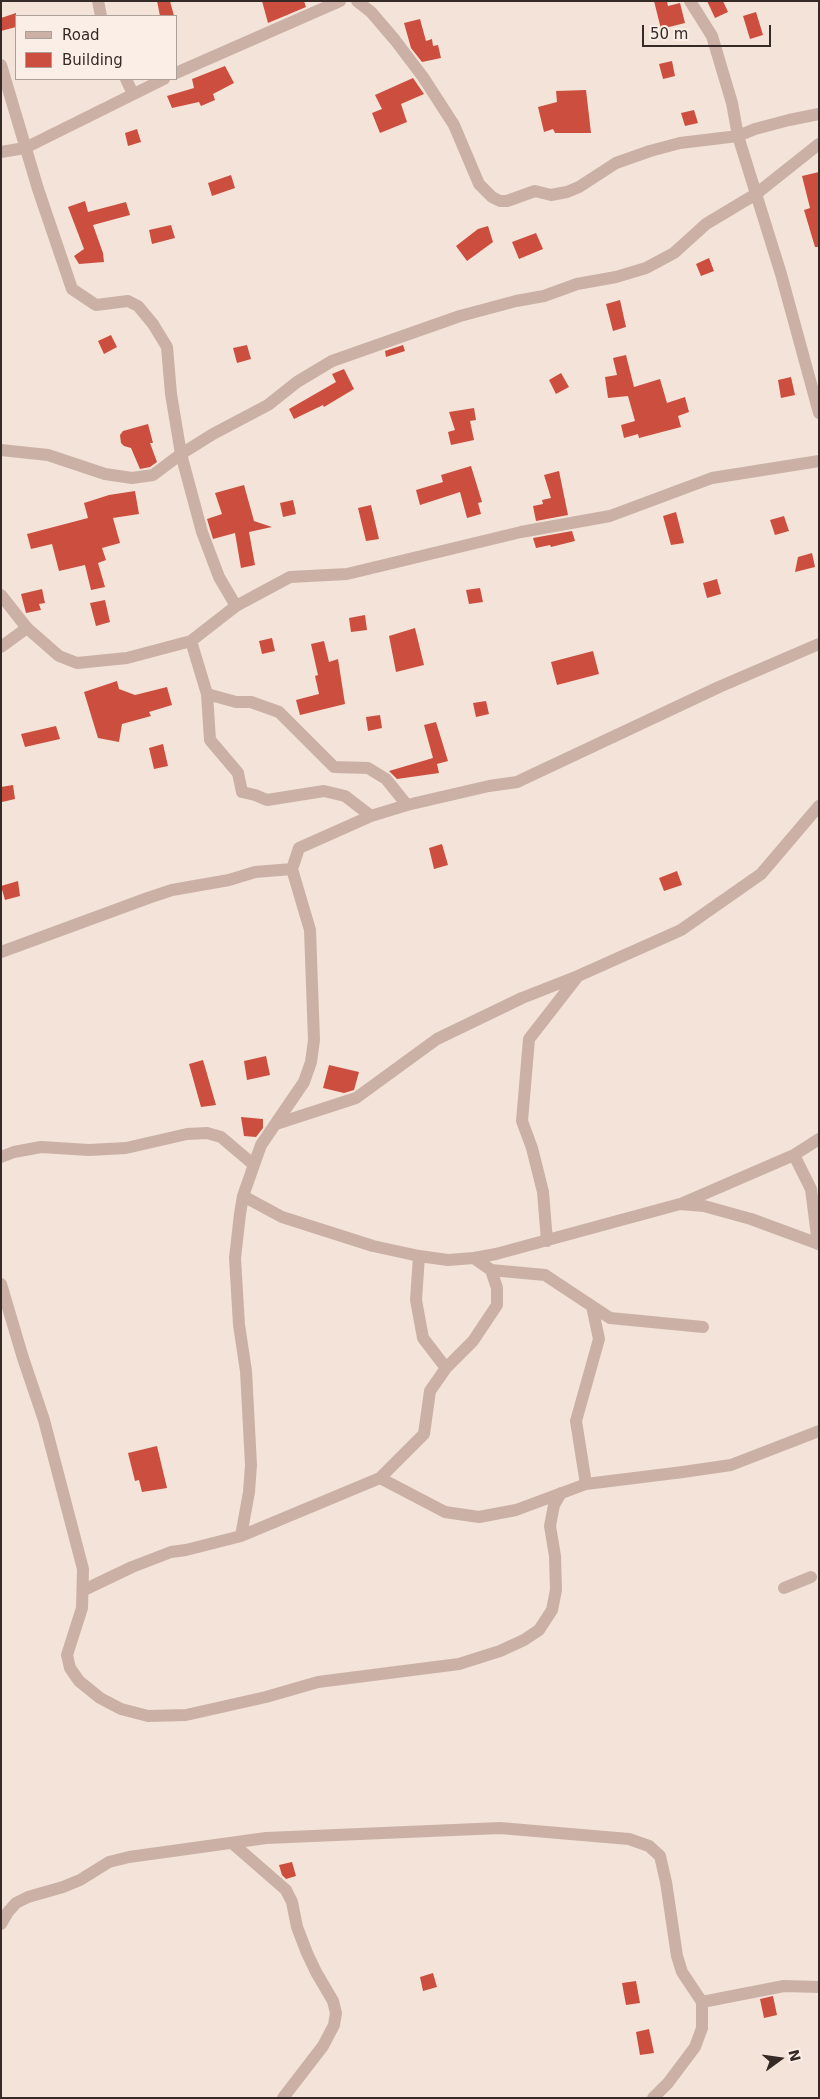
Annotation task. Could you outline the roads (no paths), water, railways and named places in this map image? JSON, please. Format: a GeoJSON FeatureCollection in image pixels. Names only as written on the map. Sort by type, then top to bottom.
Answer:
{"type":"FeatureCollection","features":[{"type":"Feature","properties":{"kind":"street"},"geometry":{"type":"LineString","coordinates":[[98,1],[101,15]]}},
{"type":"Feature","properties":{"kind":"street"},"geometry":{"type":"LineString","coordinates":[[178,72],[340,1]]}},
{"type":"Feature","properties":{"kind":"street"},"geometry":{"type":"LineString","coordinates":[[690,1],[712,36],[732,103],[738,136],[781,274],[819,413]]}},
{"type":"Feature","properties":{"kind":"street"},"geometry":{"type":"LineString","coordinates":[[362,3],[395,40],[423,77],[454,125],[480,184],[492,197],[500,201],[507,201],[535,191],[551,194],[566,192],[579,187],[616,163],[650,151],[680,143],[738,136],[781,122],[819,114]]}},
{"type":"Feature","properties":{"kind":"street"},"geometry":{"type":"LineString","coordinates":[[1,65],[57,251],[72,289],[96,305],[128,301],[138,306],[153,324],[167,347],[171,394],[181,454],[202,532],[218,577],[236,606]]}},
{"type":"Feature","properties":{"kind":"street"},"geometry":{"type":"LineString","coordinates":[[126,80],[133,94]]}},
{"type":"Feature","properties":{"kind":"street"},"geometry":{"type":"LineString","coordinates":[[1,152],[25,148],[162,80]]}},
{"type":"Feature","properties":{"kind":"street"},"geometry":{"type":"LineString","coordinates":[[1,450],[48,455],[106,474],[132,478],[153,475],[181,454],[213,434],[268,405],[297,382],[332,361],[460,316],[516,301],[544,296],[577,284],[616,277],[646,268],[674,253],[706,224],[756,194],[819,144]]}},
{"type":"Feature","properties":{"kind":"street"},"geometry":{"type":"LineString","coordinates":[[1,595],[27,628],[59,656],[77,663],[127,658],[191,641],[236,606],[290,577],[347,574],[521,532],[610,516],[712,478],[819,461]]}},
{"type":"Feature","properties":{"kind":"street"},"geometry":{"type":"LineString","coordinates":[[1,647],[27,628]]}},
{"type":"Feature","properties":{"kind":"street"},"geometry":{"type":"LineString","coordinates":[[191,641],[207,694],[210,740],[238,773],[242,792],[267,800],[324,791],[345,796],[371,816]]}},
{"type":"Feature","properties":{"kind":"street"},"geometry":{"type":"LineString","coordinates":[[241,1536],[252,1465],[246,1370],[239,1325],[235,1258],[243,1196],[261,1145],[304,1082],[314,1040],[310,930],[292,869],[299,848],[371,816],[407,805],[489,786],[517,782],[719,687],[819,644]]}},
{"type":"Feature","properties":{"kind":"street"},"geometry":{"type":"LineString","coordinates":[[207,694],[236,702],[251,702],[279,712],[334,767],[368,768],[386,779],[407,805]]}},
{"type":"Feature","properties":{"kind":"street"},"geometry":{"type":"LineString","coordinates":[[276,1124],[356,1098],[437,1039],[522,998],[578,976],[681,930],[761,874],[819,806]]}},
{"type":"Feature","properties":{"kind":"street"},"geometry":{"type":"LineString","coordinates":[[1,952],[172,890],[229,880],[255,872],[292,869]]}},
{"type":"Feature","properties":{"kind":"street"},"geometry":{"type":"LineString","coordinates":[[547,1240],[543,1192],[532,1148],[522,1121],[529,1039],[578,976]]}},
{"type":"Feature","properties":{"kind":"street"},"geometry":{"type":"LineString","coordinates":[[1,1157],[14,1152],[41,1147],[88,1150],[126,1148],[187,1134],[207,1133],[221,1137],[254,1165]]}},
{"type":"Feature","properties":{"kind":"street"},"geometry":{"type":"LineString","coordinates":[[243,1196],[282,1217],[373,1246],[448,1260],[474,1258],[680,1204],[794,1155],[819,1139]]}},
{"type":"Feature","properties":{"kind":"street"},"geometry":{"type":"LineString","coordinates":[[680,1204],[704,1206],[750,1219],[819,1244],[811,1189],[794,1155]]}},
{"type":"Feature","properties":{"kind":"street"},"geometry":{"type":"LineString","coordinates":[[419,1256],[416,1300],[423,1338],[446,1368]]}},
{"type":"Feature","properties":{"kind":"street"},"geometry":{"type":"LineString","coordinates":[[474,1258],[491,1270],[545,1275],[610,1318],[703,1327]]}},
{"type":"Feature","properties":{"kind":"street"},"geometry":{"type":"LineString","coordinates":[[84,1590],[132,1567],[171,1552],[241,1536],[380,1478],[424,1434],[430,1391],[446,1368],[474,1341],[497,1305],[497,1288],[491,1270]]}},
{"type":"Feature","properties":{"kind":"street"},"geometry":{"type":"LineString","coordinates":[[1,1284],[44,1420],[83,1569],[84,1590],[82,1608],[67,1655],[70,1668],[79,1681],[100,1698],[121,1709],[148,1716],[186,1715],[266,1697],[318,1682],[459,1664],[500,1651],[524,1640],[539,1630],[552,1610],[556,1590],[555,1556],[550,1526],[554,1505],[561,1493]]}},
{"type":"Feature","properties":{"kind":"street"},"geometry":{"type":"LineString","coordinates":[[586,1484],[576,1421],[600,1339],[592,1306]]}},
{"type":"Feature","properties":{"kind":"street"},"geometry":{"type":"LineString","coordinates":[[380,1478],[445,1512],[479,1517],[516,1510],[586,1484],[731,1465],[819,1431]]}},
{"type":"Feature","properties":{"kind":"street"},"geometry":{"type":"LineString","coordinates":[[784,1588],[811,1577]]}},
{"type":"Feature","properties":{"kind":"street"},"geometry":{"type":"LineString","coordinates":[[1,1924],[16,1903],[28,1897],[50,1892],[71,1884],[109,1862],[129,1857],[266,1838],[500,1828],[629,1839],[649,1846],[660,1856],[666,1882],[676,1956],[682,1972],[702,2002],[702,2028],[695,2047],[668,2083],[653,2098]]}},
{"type":"Feature","properties":{"kind":"street"},"geometry":{"type":"LineString","coordinates":[[232,1843],[286,1890],[292,1902],[297,1927],[316,1972],[333,2001],[336,2013],[334,2025],[324,2046],[283,2098]]}},
{"type":"Feature","properties":{"kind":"street"},"geometry":{"type":"LineString","coordinates":[[702,2002],[784,1986],[819,1986]]}}]}
